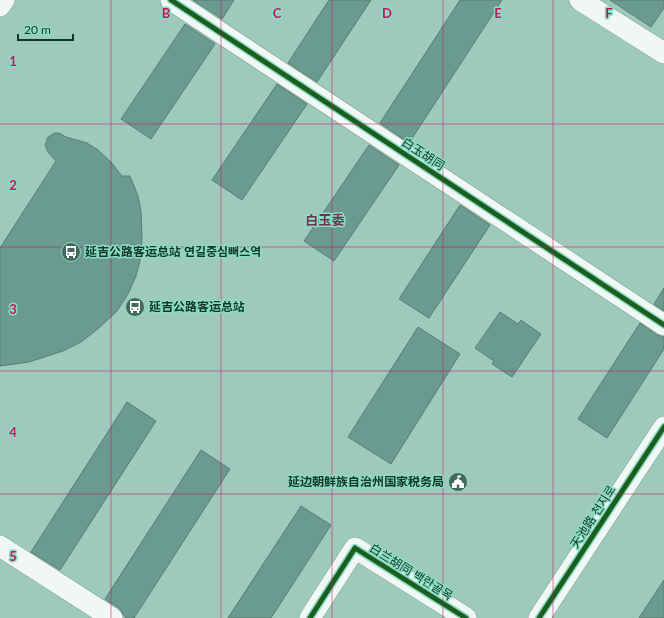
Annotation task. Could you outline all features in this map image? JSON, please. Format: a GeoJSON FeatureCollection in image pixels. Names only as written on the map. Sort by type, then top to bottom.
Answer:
{"type":"FeatureCollection","features":[{"type":"Feature","properties":{"kind":"street"},"geometry":{"type":"LineString","coordinates":[[0,6],[4,0]]}},
{"type":"Feature","properties":{"kind":"street","name":"白玉胡同"},"geometry":{"type":"LineString","coordinates":[[171,0],[664,325]]}},
{"type":"Feature","properties":{"kind":"street"},"geometry":{"type":"LineString","coordinates":[[580,0],[664,53]]}},
{"type":"Feature","properties":{"kind":"street","name":"天池路 천지로"},"geometry":{"type":"LineString","coordinates":[[539,618],[664,426]]}},
{"type":"Feature","properties":{"kind":"street"},"geometry":{"type":"LineString","coordinates":[[0,546],[112,618]]}},
{"type":"Feature","properties":{"kind":"street","name":"白兰胡同 백란골목"},"geometry":{"type":"LineString","coordinates":[[310,618],[355,548],[466,618]]}},
{"type":"Feature","properties":{"kind":"building"},"geometry":{"type":"Polygon","coordinates":[[[193,0],[234,0],[222,19],[193,0]]]}},
{"type":"Feature","properties":{"kind":"building"},"geometry":{"type":"Polygon","coordinates":[[[329,0],[371,0],[317,82],[288,63],[329,0]]]}},
{"type":"Feature","properties":{"kind":"building"},"geometry":{"type":"Polygon","coordinates":[[[460,0],[502,0],[409,143],[380,123],[460,0]]]}},
{"type":"Feature","properties":{"kind":"building"},"geometry":{"type":"Polygon","coordinates":[[[610,0],[664,0],[664,8],[651,27],[610,0]]]}},
{"type":"Feature","properties":{"kind":"building"},"geometry":{"type":"Polygon","coordinates":[[[185,24],[215,44],[151,139],[121,119],[185,24]]]}},
{"type":"Feature","properties":{"kind":"building"},"geometry":{"type":"Polygon","coordinates":[[[277,84],[307,104],[242,200],[212,180],[277,84]]]}},
{"type":"Feature","properties":{"kind":"building","name":"延吉公路客运总站 연길중심뻐스역"},"geometry":{"type":"Polygon","coordinates":[[[55,133],[87,143],[98,150],[111,162],[122,176],[130,176],[138,196],[141,211],[141,257],[136,276],[128,294],[117,311],[81,342],[63,351],[29,362],[0,366],[0,248],[56,161],[48,152],[45,145],[48,137],[55,133]]]}},
{"type":"Feature","properties":{"kind":"building"},"geometry":{"type":"Polygon","coordinates":[[[369,145],[399,165],[334,261],[304,241],[369,145]]]}},
{"type":"Feature","properties":{"kind":"building"},"geometry":{"type":"Polygon","coordinates":[[[460,205],[490,225],[429,318],[399,299],[460,205]]]}},
{"type":"Feature","properties":{"kind":"building"},"geometry":{"type":"Polygon","coordinates":[[[664,288],[664,311],[654,304],[664,288]]]}},
{"type":"Feature","properties":{"kind":"building"},"geometry":{"type":"Polygon","coordinates":[[[500,312],[518,324],[521,320],[541,334],[512,377],[492,364],[494,361],[475,348],[500,312]]]}},
{"type":"Feature","properties":{"kind":"building"},"geometry":{"type":"Polygon","coordinates":[[[640,323],[657,335],[664,337],[664,349],[607,438],[578,419],[640,323]]]}},
{"type":"Feature","properties":{"kind":"building"},"geometry":{"type":"Polygon","coordinates":[[[418,327],[460,354],[391,464],[348,437],[418,327]]]}},
{"type":"Feature","properties":{"kind":"building"},"geometry":{"type":"Polygon","coordinates":[[[127,402],[156,421],[60,570],[31,552],[127,402]]]}},
{"type":"Feature","properties":{"kind":"building"},"geometry":{"type":"Polygon","coordinates":[[[201,450],[230,469],[134,618],[126,618],[119,608],[105,599],[201,450]]]}},
{"type":"Feature","properties":{"kind":"building"},"geometry":{"type":"Polygon","coordinates":[[[301,506],[331,525],[271,618],[228,618],[301,506]]]}},
{"type":"Feature","properties":{"kind":"building"},"geometry":{"type":"Polygon","coordinates":[[[664,580],[664,618],[639,618],[664,580]]]}},
{"type":"Feature","properties":{"kind":"cycle path"},"geometry":{"type":"LineString","coordinates":[[171,0],[664,325]]}},
{"type":"Feature","properties":{"kind":"cycle path"},"geometry":{"type":"LineString","coordinates":[[539,618],[664,427]]}},
{"type":"Feature","properties":{"kind":"cycle path"},"geometry":{"type":"LineString","coordinates":[[310,618],[355,548],[466,618]]}},
{"type":"Feature","properties":{"kind":"place","name":"延吉公路客运总站 연길중심뻐스역"},"geometry":{"type":"Point","coordinates":[71,252]}},
{"type":"Feature","properties":{"kind":"place","name":"延吉公路客运总站"},"geometry":{"type":"Point","coordinates":[135,307]}},
{"type":"Feature","properties":{"kind":"place","name":"延边朝鲜族自治州国家税务局"},"geometry":{"type":"Point","coordinates":[458,482]}},
{"type":"Feature","properties":{"kind":"district","name":"白玉委"},"geometry":{"type":"Point","coordinates":[325,220]}}]}
